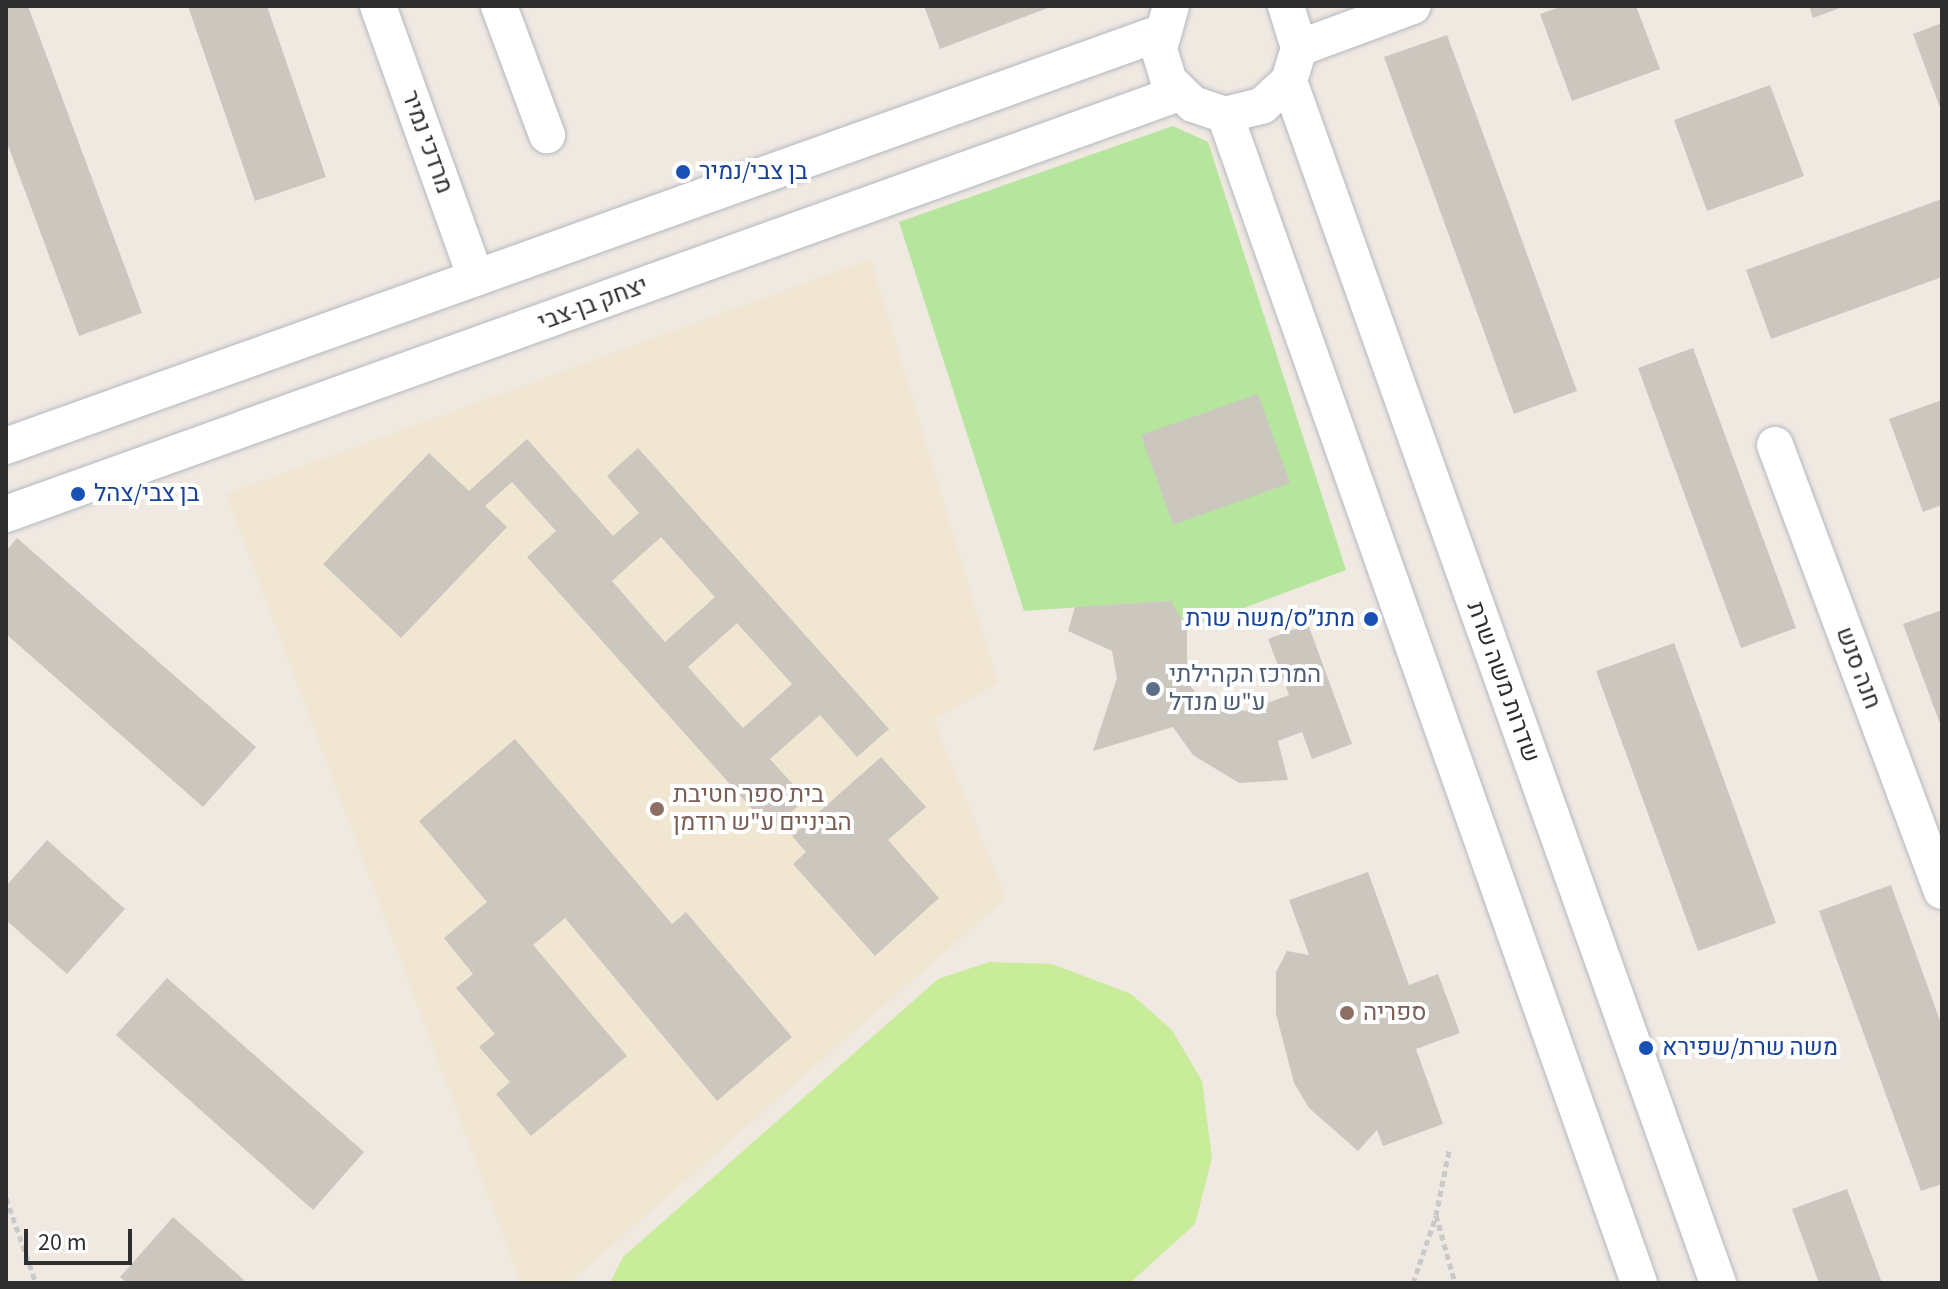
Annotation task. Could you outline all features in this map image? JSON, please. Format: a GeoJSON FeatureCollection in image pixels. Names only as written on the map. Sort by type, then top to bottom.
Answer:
{"type":"FeatureCollection","features":[{"type":"Feature","properties":{"kind":"street","name":"מרדכי נמיר"},"geometry":{"type":"LineString","coordinates":[[378,6],[476,278]]}},
{"type":"Feature","properties":{"kind":"street"},"geometry":{"type":"LineString","coordinates":[[499,6],[547,135]]}},
{"type":"Feature","properties":{"kind":"street","name":"שדרות משה שרת"},"geometry":{"type":"LineString","coordinates":[[1286,6],[1294,65],[1718,1283]]}},
{"type":"Feature","properties":{"kind":"street"},"geometry":{"type":"LineString","coordinates":[[6,446],[476,278],[1166,20],[1162,65],[1179,93],[1225,115],[1262,106],[1294,65],[1413,6]]}},
{"type":"Feature","properties":{"kind":"street","name":"יצחק בן-צבי"},"geometry":{"type":"LineString","coordinates":[[6,514],[1179,93]]}},
{"type":"Feature","properties":{"kind":"street"},"geometry":{"type":"LineString","coordinates":[[1225,115],[1639,1283]]}},
{"type":"Feature","properties":{"kind":"street","name":"חנה סנש"},"geometry":{"type":"LineString","coordinates":[[1775,445],[1942,891]]}},
{"type":"Feature","properties":{"kind":"path"},"geometry":{"type":"LineString","coordinates":[[1413,1283],[1436,1215],[1449,1151]]}},
{"type":"Feature","properties":{"kind":"path"},"geometry":{"type":"LineString","coordinates":[[6,1198],[36,1283]]}},
{"type":"Feature","properties":{"kind":"path"},"geometry":{"type":"LineString","coordinates":[[1436,1215],[1455,1283]]}},
{"type":"Feature","properties":{"kind":"shaded area","name":"בית ספר חטיבת הביניים ע\"ש רודמן"},"geometry":{"type":"Polygon","coordinates":[[[871,259],[998,683],[934,720],[1006,898],[569,1283],[521,1283],[226,494],[871,259]]]}},
{"type":"Feature","properties":{"kind":"green space"},"geometry":{"type":"Polygon","coordinates":[[[1173,126],[1208,142],[1346,570],[1187,629],[1170,601],[1024,611],[899,222],[1173,126]]]}},
{"type":"Feature","properties":{"kind":"green space"},"geometry":{"type":"Polygon","coordinates":[[[989,962],[1052,964],[1131,994],[1172,1030],[1202,1081],[1212,1158],[1195,1224],[1130,1283],[610,1283],[623,1257],[938,979],[989,962]]]}},
{"type":"Feature","properties":{"kind":"building"},"geometry":{"type":"Polygon","coordinates":[[[6,6],[28,6],[142,313],[79,336],[6,140],[6,6]]]}},
{"type":"Feature","properties":{"kind":"building"},"geometry":{"type":"Polygon","coordinates":[[[188,6],[267,6],[326,177],[255,201],[188,6]]]}},
{"type":"Feature","properties":{"kind":"building"},"geometry":{"type":"Polygon","coordinates":[[[924,6],[1053,6],[940,49],[924,6]]]}},
{"type":"Feature","properties":{"kind":"building"},"geometry":{"type":"Polygon","coordinates":[[[1563,6],[1636,6],[1660,69],[1572,101],[1540,14],[1563,6]]]}},
{"type":"Feature","properties":{"kind":"building"},"geometry":{"type":"Polygon","coordinates":[[[1809,6],[1845,6],[1813,18],[1809,6]]]}},
{"type":"Feature","properties":{"kind":"building"},"geometry":{"type":"Polygon","coordinates":[[[1942,23],[1942,113],[1913,34],[1942,23]]]}},
{"type":"Feature","properties":{"kind":"building"},"geometry":{"type":"Polygon","coordinates":[[[1447,35],[1577,391],[1514,414],[1384,57],[1447,35]]]}},
{"type":"Feature","properties":{"kind":"building"},"geometry":{"type":"Polygon","coordinates":[[[1770,85],[1804,176],[1707,211],[1674,120],[1770,85]]]}},
{"type":"Feature","properties":{"kind":"building"},"geometry":{"type":"Polygon","coordinates":[[[1942,199],[1942,277],[1771,339],[1746,270],[1942,199]]]}},
{"type":"Feature","properties":{"kind":"building"},"geometry":{"type":"Polygon","coordinates":[[[1693,348],[1796,628],[1741,648],[1638,368],[1693,348]]]}},
{"type":"Feature","properties":{"kind":"building"},"geometry":{"type":"Polygon","coordinates":[[[1258,394],[1290,483],[1173,525],[1141,435],[1258,394]]]}},
{"type":"Feature","properties":{"kind":"building"},"geometry":{"type":"Polygon","coordinates":[[[1942,400],[1942,505],[1923,512],[1889,419],[1942,400]]]}},
{"type":"Feature","properties":{"kind":"building"},"geometry":{"type":"Polygon","coordinates":[[[527,439],[613,536],[639,513],[607,476],[638,448],[889,729],[857,757],[820,715],[770,759],[806,799],[771,830],[527,557],[556,531],[512,482],[485,506],[507,527],[401,638],[323,564],[429,453],[469,491],[527,439]],[[661,537],[612,581],[665,642],[715,597],[661,537]],[[737,623],[688,667],[743,728],[792,684],[737,623]]]}},
{"type":"Feature","properties":{"kind":"building"},"geometry":{"type":"Polygon","coordinates":[[[17,538],[256,747],[203,807],[6,634],[6,551],[17,538]]]}},
{"type":"Feature","properties":{"kind":"building","name":"המרכז הקהילתי ע\"ש מנדל"},"geometry":{"type":"Polygon","coordinates":[[[1171,601],[1187,629],[1187,682],[1206,705],[1245,711],[1289,695],[1268,639],[1308,624],[1352,744],[1312,759],[1302,732],[1278,741],[1288,780],[1239,783],[1193,755],[1173,727],[1093,751],[1117,678],[1112,651],[1068,631],[1075,607],[1171,601]]]}},
{"type":"Feature","properties":{"kind":"building"},"geometry":{"type":"Polygon","coordinates":[[[1942,610],[1942,729],[1903,624],[1942,610]]]}},
{"type":"Feature","properties":{"kind":"building"},"geometry":{"type":"Polygon","coordinates":[[[1674,643],[1776,923],[1698,951],[1596,671],[1674,643]]]}},
{"type":"Feature","properties":{"kind":"building"},"geometry":{"type":"Polygon","coordinates":[[[515,739],[672,924],[686,912],[792,1037],[717,1101],[565,918],[533,945],[627,1056],[531,1136],[496,1094],[510,1082],[479,1047],[495,1034],[456,988],[473,974],[444,938],[487,902],[419,821],[515,739]]]}},
{"type":"Feature","properties":{"kind":"building"},"geometry":{"type":"Polygon","coordinates":[[[881,757],[926,807],[888,840],[939,898],[875,956],[793,864],[806,852],[792,836],[881,757]]]}},
{"type":"Feature","properties":{"kind":"building"},"geometry":{"type":"Polygon","coordinates":[[[47,840],[125,909],[67,974],[6,920],[6,886],[47,840]]]}},
{"type":"Feature","properties":{"kind":"building"},"geometry":{"type":"Polygon","coordinates":[[[1368,872],[1409,985],[1438,974],[1460,1033],[1416,1049],[1443,1124],[1383,1146],[1377,1130],[1358,1151],[1309,1108],[1294,1083],[1276,1014],[1276,972],[1287,951],[1309,955],[1289,900],[1368,872]]]}},
{"type":"Feature","properties":{"kind":"building"},"geometry":{"type":"Polygon","coordinates":[[[1891,885],[1942,1026],[1942,1184],[1921,1191],[1819,911],[1891,885]]]}},
{"type":"Feature","properties":{"kind":"building"},"geometry":{"type":"Polygon","coordinates":[[[167,978],[364,1152],[313,1210],[116,1035],[167,978]]]}},
{"type":"Feature","properties":{"kind":"building"},"geometry":{"type":"Polygon","coordinates":[[[1847,1189],[1882,1283],[1819,1283],[1792,1209],[1847,1189]]]}},
{"type":"Feature","properties":{"kind":"building"},"geometry":{"type":"Polygon","coordinates":[[[173,1217],[244,1280],[242,1283],[127,1283],[120,1277],[173,1217]]]}},
{"type":"Feature","properties":{"kind":"place","name":"בן צבי/נמיר"},"geometry":{"type":"Point","coordinates":[683,172]}},
{"type":"Feature","properties":{"kind":"place","name":"בן צבי/צהל"},"geometry":{"type":"Point","coordinates":[78,494]}},
{"type":"Feature","properties":{"kind":"place","name":"מתנ״ס/משה שרת"},"geometry":{"type":"Point","coordinates":[1371,619]}},
{"type":"Feature","properties":{"kind":"place","name":"המרכז הקהילתי ע\"ש מנדל"},"geometry":{"type":"Point","coordinates":[1153,689]}},
{"type":"Feature","properties":{"kind":"place","name":"בית ספר חטיבת הביניים ע\"ש רודמן"},"geometry":{"type":"Point","coordinates":[657,809]}},
{"type":"Feature","properties":{"kind":"place","name":"ספריה"},"geometry":{"type":"Point","coordinates":[1347,1013]}},
{"type":"Feature","properties":{"kind":"place","name":"משה שרת/שפירא"},"geometry":{"type":"Point","coordinates":[1646,1048]}}]}
